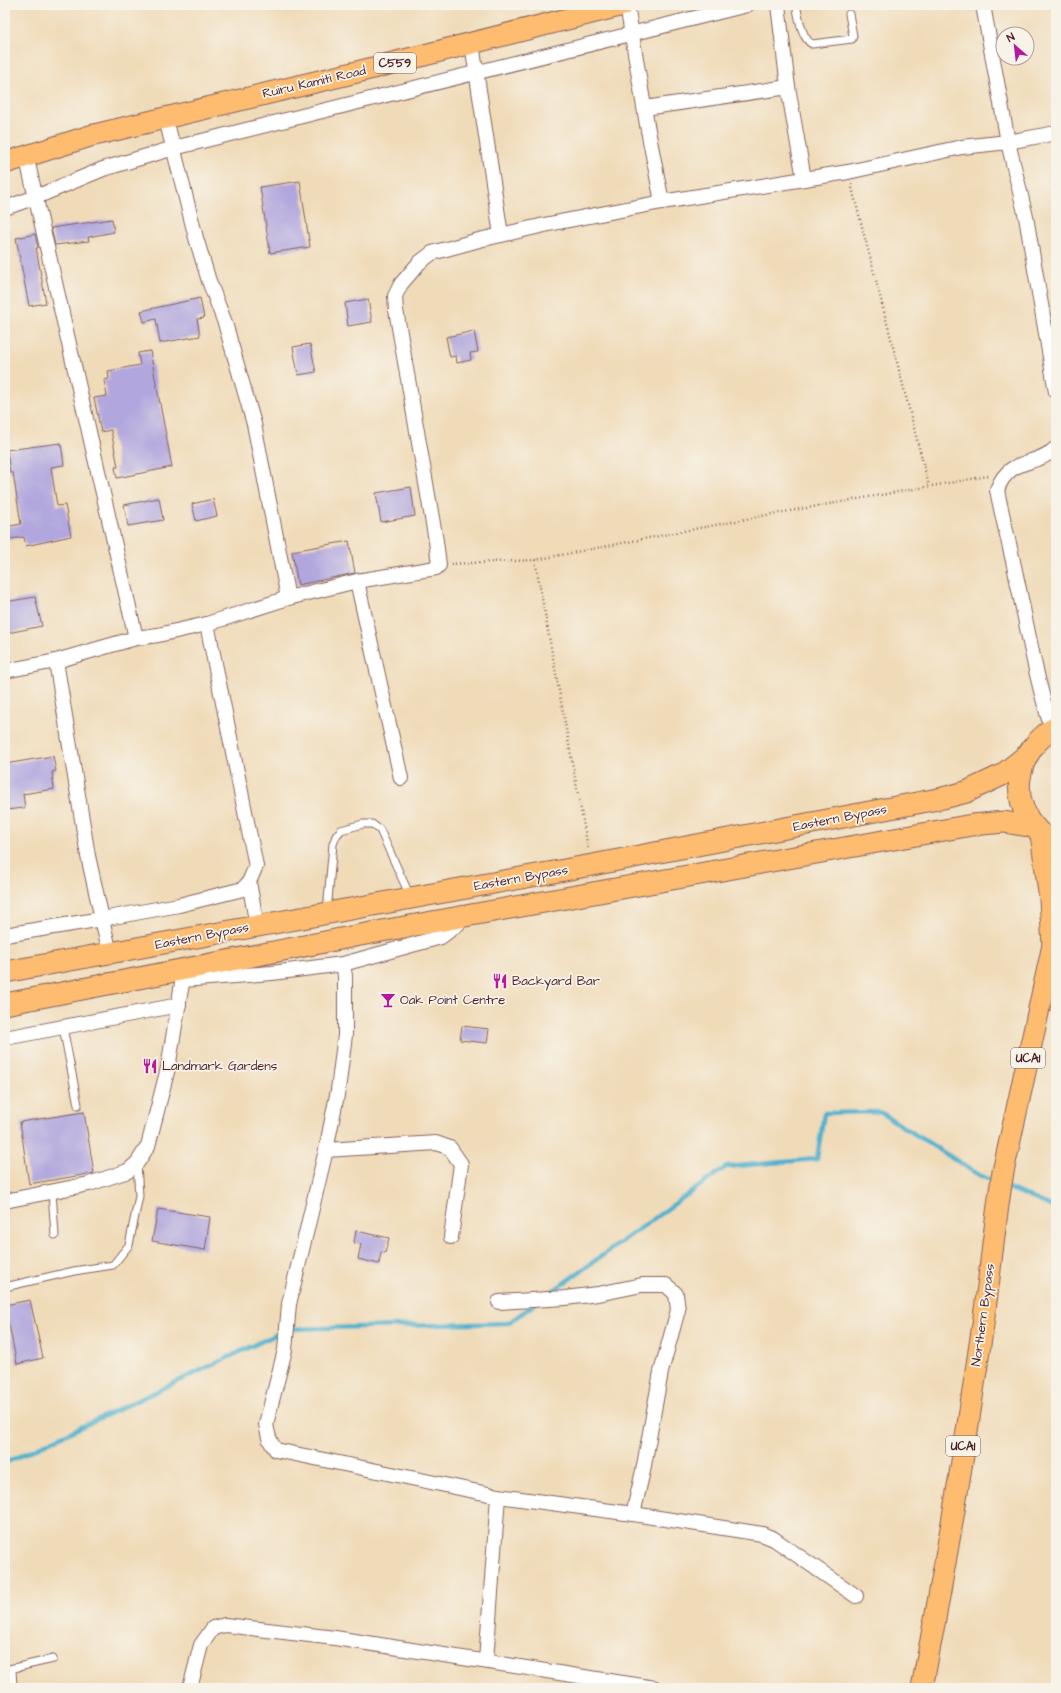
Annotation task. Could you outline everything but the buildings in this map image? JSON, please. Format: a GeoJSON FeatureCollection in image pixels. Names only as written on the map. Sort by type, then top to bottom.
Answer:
{"type":"FeatureCollection","features":[{"type":"Feature","properties":{"kind":"main road","name":"Ruiru Kamiti Road"},"geometry":{"type":"LineString","coordinates":[[5,163],[26,155],[90,136],[166,119],[472,44],[623,5]]}},
{"type":"Feature","properties":{"kind":"main road","name":"Eastern Bypass"},"geometry":{"type":"LineString","coordinates":[[1044,835],[1025,811],[1020,792],[1020,773],[1027,755],[1035,742],[1054,728]]}},
{"type":"Feature","properties":{"kind":"main road","name":"Eastern Bypass"},"geometry":{"type":"LineString","coordinates":[[5,972],[592,866],[943,798],[966,792],[1002,775],[1027,755]]}},
{"type":"Feature","properties":{"kind":"main road","name":"Eastern Bypass"},"geometry":{"type":"LineString","coordinates":[[5,1004],[184,974],[462,916],[972,825],[1004,822],[1044,835]]}},
{"type":"Feature","properties":{"kind":"main road","name":"UCA1"},"geometry":{"type":"LineString","coordinates":[[1044,835],[1055,942]]}},
{"type":"Feature","properties":{"kind":"main road","name":"Northern Bypass"},"geometry":{"type":"LineString","coordinates":[[922,1688],[946,1555],[982,1330],[997,1203],[1055,942]]}},
{"type":"Feature","properties":{"kind":"street"},"geometry":{"type":"LineString","coordinates":[[627,5],[647,125],[662,202]]}},
{"type":"Feature","properties":{"kind":"street"},"geometry":{"type":"LineString","coordinates":[[5,208],[36,197],[103,169],[174,148],[747,5]]}},
{"type":"Feature","properties":{"kind":"street"},"geometry":{"type":"LineString","coordinates":[[778,5],[788,87],[804,179]]}},
{"type":"Feature","properties":{"kind":"street"},"geometry":{"type":"LineString","coordinates":[[983,5],[1008,142],[1026,217],[1056,392]]}},
{"type":"Feature","properties":{"kind":"street"},"geometry":{"type":"LineString","coordinates":[[472,44],[501,235]]}},
{"type":"Feature","properties":{"kind":"street"},"geometry":{"type":"LineString","coordinates":[[645,108],[788,87]]}},
{"type":"Feature","properties":{"kind":"street"},"geometry":{"type":"LineString","coordinates":[[166,119],[196,238],[209,281],[225,323],[254,424],[288,598]]}},
{"type":"Feature","properties":{"kind":"street"},"geometry":{"type":"LineString","coordinates":[[5,671],[56,662],[136,638],[158,635],[207,624],[288,598],[357,581],[436,568],[439,565],[438,552],[396,310],[395,296],[401,284],[419,263],[432,253],[501,235],[662,202],[848,172],[962,147],[1008,142],[1056,133]]}},
{"type":"Feature","properties":{"kind":"street"},"geometry":{"type":"LineString","coordinates":[[26,155],[136,638]]}},
{"type":"Feature","properties":{"kind":"street"},"geometry":{"type":"LineString","coordinates":[[1054,728],[1032,659],[1015,569],[997,490],[1000,480],[1006,472],[1056,448]]}},
{"type":"Feature","properties":{"kind":"street"},"geometry":{"type":"LineString","coordinates":[[357,581],[401,778]]}},
{"type":"Feature","properties":{"kind":"street"},"geometry":{"type":"LineString","coordinates":[[5,935],[179,905],[228,894],[243,889],[249,882],[256,866],[207,624]]}},
{"type":"Feature","properties":{"kind":"street"},"geometry":{"type":"LineString","coordinates":[[56,662],[88,856],[110,953]]}},
{"type":"Feature","properties":{"kind":"street"},"geometry":{"type":"LineString","coordinates":[[249,882],[257,926]]}},
{"type":"Feature","properties":{"kind":"street"},"geometry":{"type":"LineString","coordinates":[[5,1201],[88,1184],[128,1171],[137,1163],[148,1146],[168,1068],[184,974],[272,974],[343,964],[441,937],[458,924],[462,916]]}},
{"type":"Feature","properties":{"kind":"street"},"geometry":{"type":"LineString","coordinates":[[343,964],[345,976],[345,1036],[338,1090],[326,1150],[289,1304],[285,1350],[266,1424],[271,1444],[276,1450],[498,1496],[632,1514],[762,1534],[774,1539],[856,1596]]}},
{"type":"Feature","properties":{"kind":"street"},"geometry":{"type":"LineString","coordinates":[[5,1038],[179,1005]]}},
{"type":"Feature","properties":{"kind":"street"},"geometry":{"type":"LineString","coordinates":[[326,1150],[436,1143],[450,1148],[461,1164],[451,1237]]}},
{"type":"Feature","properties":{"kind":"street"},"geometry":{"type":"LineString","coordinates":[[499,1302],[565,1298],[598,1294],[642,1285],[666,1285],[676,1294],[678,1310],[661,1372],[643,1471],[632,1514]]}},
{"type":"Feature","properties":{"kind":"street"},"geometry":{"type":"LineString","coordinates":[[486,1661],[498,1496]]}},
{"type":"Feature","properties":{"kind":"street"},"geometry":{"type":"LineString","coordinates":[[190,1688],[201,1645],[213,1628],[225,1625],[334,1638],[655,1688]]}},
{"type":"Feature","properties":{"kind":"lane"},"geometry":{"type":"LineString","coordinates":[[796,5],[807,42],[812,44],[852,39],[853,36],[849,14]]}},
{"type":"Feature","properties":{"kind":"lane"},"geometry":{"type":"LineString","coordinates":[[327,913],[333,844],[336,836],[341,830],[363,824],[372,824],[380,830],[411,898]]}},
{"type":"Feature","properties":{"kind":"lane"},"geometry":{"type":"LineString","coordinates":[[63,1027],[78,1105]]}},
{"type":"Feature","properties":{"kind":"lane"},"geometry":{"type":"LineString","coordinates":[[5,1287],[74,1271],[113,1265],[129,1245],[139,1196],[137,1163]]}},
{"type":"Feature","properties":{"kind":"lane"},"geometry":{"type":"LineString","coordinates":[[52,1192],[55,1235]]}},
{"type":"Feature","properties":{"kind":"lane"},"geometry":{"type":"LineString","coordinates":[[13,1688],[8,1669],[53,1659]]}},
{"type":"Feature","properties":{"kind":"path"},"geometry":{"type":"LineString","coordinates":[[848,172],[929,486]]}},
{"type":"Feature","properties":{"kind":"path"},"geometry":{"type":"LineString","coordinates":[[439,565],[535,560],[767,515],[1006,472]]}},
{"type":"Feature","properties":{"kind":"path"},"geometry":{"type":"LineString","coordinates":[[535,560],[592,866]]}},
{"type":"Feature","properties":{"kind":"waterway"},"geometry":{"type":"LineString","coordinates":[[547,1295],[726,1167],[817,1159],[824,1113],[880,1112],[979,1175],[995,1182]]}},
{"type":"Feature","properties":{"kind":"waterway"},"geometry":{"type":"LineString","coordinates":[[1006,1187],[1056,1208]]}},
{"type":"Feature","properties":{"kind":"waterway"},"geometry":{"type":"LineString","coordinates":[[5,1463],[288,1329],[508,1323],[535,1304]]}},
{"type":"Feature","properties":{"kind":"place","name":"Backyard Bar"},"geometry":{"type":"Point","coordinates":[500,981]}},
{"type":"Feature","properties":{"kind":"place","name":"Oak Point Centre"},"geometry":{"type":"Point","coordinates":[388,1000]}},
{"type":"Feature","properties":{"kind":"place","name":"Landmark Gardens"},"geometry":{"type":"Point","coordinates":[150,1066]}}]}
